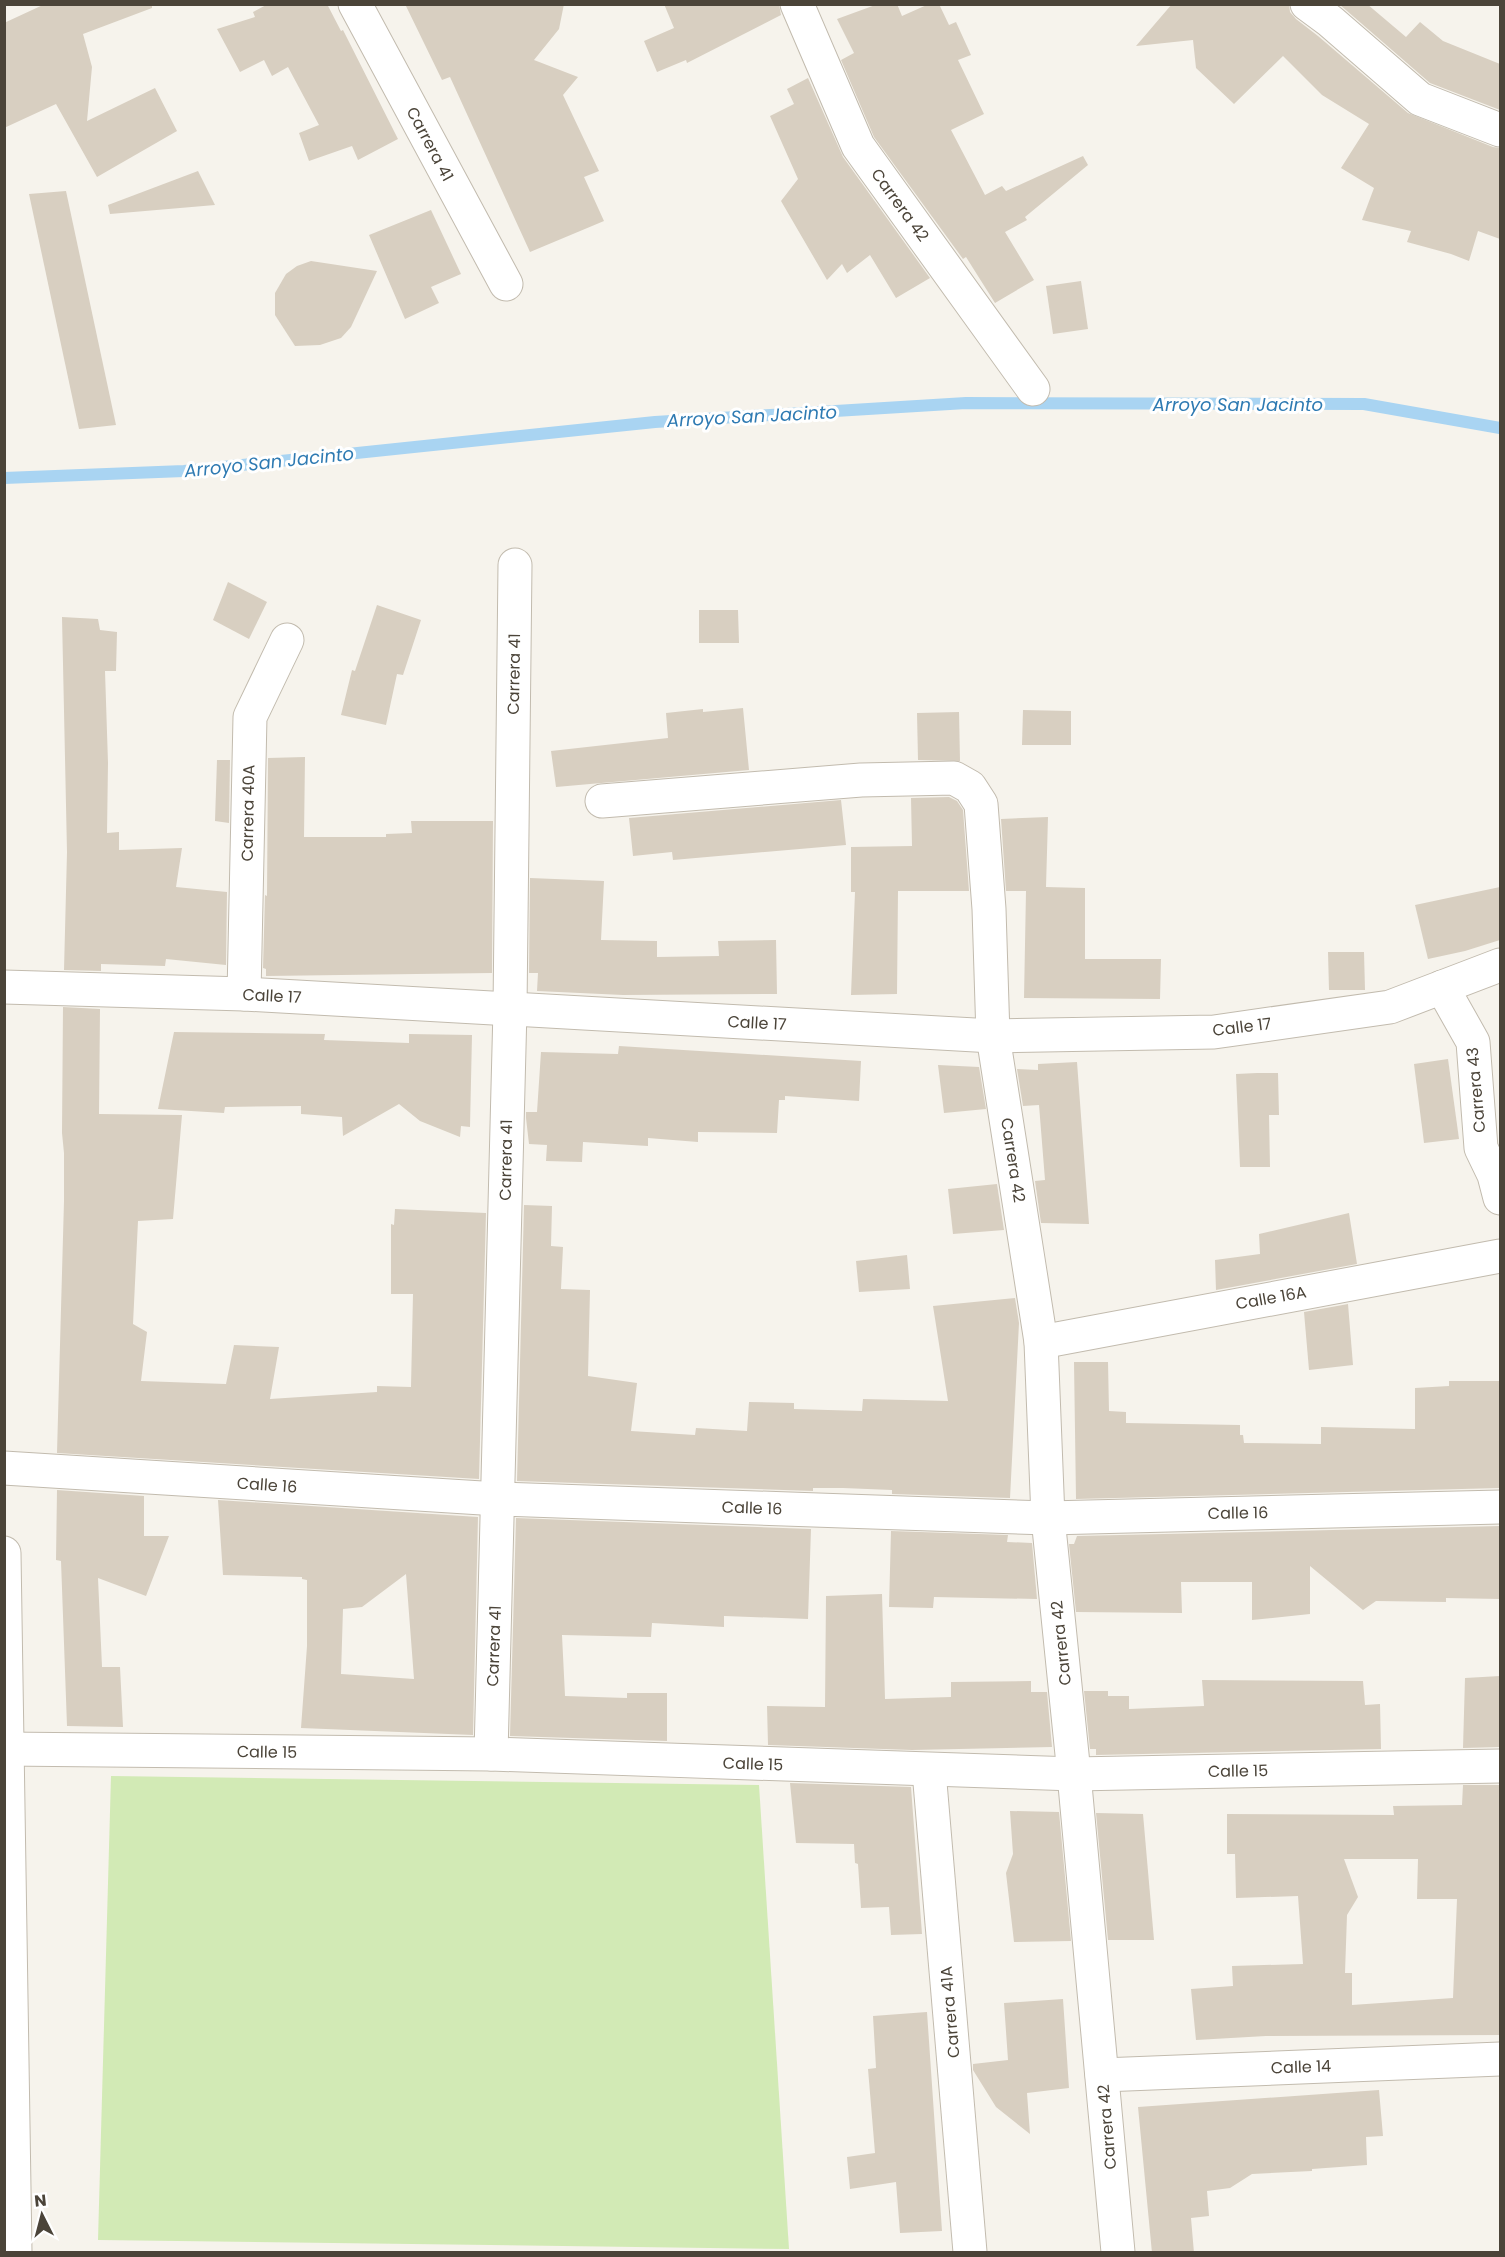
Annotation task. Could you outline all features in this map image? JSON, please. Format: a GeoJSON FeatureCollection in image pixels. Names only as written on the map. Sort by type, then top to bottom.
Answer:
{"type":"FeatureCollection","features":[{"type":"Feature","properties":{"kind":"street","name":"Carrera 41"},"geometry":{"type":"LineString","coordinates":[[355,4],[506,284]]}},
{"type":"Feature","properties":{"kind":"street","name":"Carrera 42"},"geometry":{"type":"LineString","coordinates":[[797,4],[858,146],[1033,389]]}},
{"type":"Feature","properties":{"kind":"street"},"geometry":{"type":"LineString","coordinates":[[1307,4],[1420,99],[1500,130]]}},
{"type":"Feature","properties":{"kind":"street","name":"Carrera 41"},"geometry":{"type":"LineString","coordinates":[[491,1754],[510,1009],[515,565]]}},
{"type":"Feature","properties":{"kind":"street","name":"Carrera 40A"},"geometry":{"type":"LineString","coordinates":[[244,994],[250,717],[287,640]]}},
{"type":"Feature","properties":{"kind":"street","name":"Carrera 42"},"geometry":{"type":"LineString","coordinates":[[602,801],[861,780],[954,778],[970,787],[981,804],[993,1036],[1041,1342],[1048,1518],[1118,2253]]}},
{"type":"Feature","properties":{"kind":"street","name":"Calle 17"},"geometry":{"type":"LineString","coordinates":[[4,987],[244,994],[993,1036],[1214,1032],[1390,1007],[1500,965]]}},
{"type":"Feature","properties":{"kind":"street","name":"Carrera 43"},"geometry":{"type":"LineString","coordinates":[[1442,987],[1473,1042],[1481,1148],[1494,1175],[1500,1198]]}},
{"type":"Feature","properties":{"kind":"street","name":"Calle 16A"},"geometry":{"type":"LineString","coordinates":[[1041,1342],[1500,1256]]}},
{"type":"Feature","properties":{"kind":"street","name":"Calle 16"},"geometry":{"type":"LineString","coordinates":[[4,1468],[498,1499],[1048,1518],[1500,1507]]}},
{"type":"Feature","properties":{"kind":"street"},"geometry":{"type":"LineString","coordinates":[[4,1553],[15,2253]]}},
{"type":"Feature","properties":{"kind":"street","name":"Calle 15"},"geometry":{"type":"LineString","coordinates":[[7,1749],[491,1754],[929,1771],[1074,1774],[1500,1766]]}},
{"type":"Feature","properties":{"kind":"street","name":"Carrera 41A"},"geometry":{"type":"LineString","coordinates":[[929,1771],[970,2253]]}},
{"type":"Feature","properties":{"kind":"street","name":"Calle 14"},"geometry":{"type":"LineString","coordinates":[[1102,2075],[1500,2059]]}},
{"type":"Feature","properties":{"kind":"green space"},"geometry":{"type":"Polygon","coordinates":[[[111,1776],[759,1785],[789,2249],[98,2240],[111,1776]]]}},
{"type":"Feature","properties":{"kind":"building"},"geometry":{"type":"Polygon","coordinates":[[[45,4],[152,4],[152,8],[83,34],[92,67],[87,121],[155,88],[177,131],[97,177],[56,104],[4,128],[4,23],[45,4]]]}},
{"type":"Feature","properties":{"kind":"building"},"geometry":{"type":"Polygon","coordinates":[[[268,4],[327,4],[341,31],[343,30],[398,139],[358,160],[352,146],[309,161],[299,133],[319,125],[288,67],[272,76],[264,60],[240,72],[217,29],[255,17],[253,12],[268,4]]]}},
{"type":"Feature","properties":{"kind":"building"},"geometry":{"type":"Polygon","coordinates":[[[405,4],[564,4],[559,29],[534,60],[578,77],[563,95],[599,171],[584,177],[604,221],[530,252],[450,77],[442,80],[405,4]]]}},
{"type":"Feature","properties":{"kind":"building"},"geometry":{"type":"Polygon","coordinates":[[[664,4],[779,4],[781,15],[687,63],[686,60],[657,72],[644,41],[674,28],[664,4]]]}},
{"type":"Feature","properties":{"kind":"building"},"geometry":{"type":"Polygon","coordinates":[[[878,4],[897,4],[902,16],[929,4],[939,4],[949,25],[956,22],[971,55],[958,60],[984,114],[951,130],[985,195],[1002,186],[1006,191],[1083,156],[1088,165],[1025,217],[1027,220],[1005,232],[1034,280],[995,303],[966,257],[963,259],[874,137],[841,60],[854,53],[837,19],[878,4]]]}},
{"type":"Feature","properties":{"kind":"building"},"geometry":{"type":"Polygon","coordinates":[[[1172,4],[1289,4],[1290,12],[1296,19],[1408,113],[1500,148],[1500,239],[1478,231],[1469,261],[1407,242],[1411,231],[1362,220],[1374,188],[1341,168],[1369,124],[1322,95],[1283,56],[1234,104],[1196,68],[1193,40],[1136,46],[1172,4]]]}},
{"type":"Feature","properties":{"kind":"building"},"geometry":{"type":"Polygon","coordinates":[[[1339,4],[1367,4],[1406,37],[1420,22],[1443,41],[1500,64],[1500,110],[1430,83],[1339,4]]]}},
{"type":"Feature","properties":{"kind":"building"},"geometry":{"type":"Polygon","coordinates":[[[808,78],[843,157],[930,278],[896,298],[870,255],[847,273],[842,264],[827,280],[781,201],[798,179],[770,116],[794,104],[787,89],[808,78]]]}},
{"type":"Feature","properties":{"kind":"building"},"geometry":{"type":"Polygon","coordinates":[[[198,171],[215,205],[110,214],[108,205],[198,171]]]}},
{"type":"Feature","properties":{"kind":"building"},"geometry":{"type":"Polygon","coordinates":[[[66,191],[116,425],[79,429],[29,194],[66,191]]]}},
{"type":"Feature","properties":{"kind":"building"},"geometry":{"type":"Polygon","coordinates":[[[431,210],[461,274],[431,287],[439,303],[405,319],[369,235],[431,210]]]}},
{"type":"Feature","properties":{"kind":"building"},"geometry":{"type":"Polygon","coordinates":[[[311,261],[377,271],[351,327],[341,338],[320,345],[295,346],[275,315],[275,293],[286,274],[297,266],[311,261]]]}},
{"type":"Feature","properties":{"kind":"building"},"geometry":{"type":"Polygon","coordinates":[[[1081,281],[1088,329],[1053,334],[1046,286],[1081,281]]]}},
{"type":"Feature","properties":{"kind":"building"},"geometry":{"type":"Polygon","coordinates":[[[228,582],[267,602],[249,639],[213,620],[228,582]]]}},
{"type":"Feature","properties":{"kind":"building"},"geometry":{"type":"Polygon","coordinates":[[[377,605],[421,620],[403,675],[397,674],[386,725],[341,715],[352,670],[355,671],[377,605]]]}},
{"type":"Feature","properties":{"kind":"building"},"geometry":{"type":"Polygon","coordinates":[[[699,610],[738,610],[739,643],[699,643],[699,610]]]}},
{"type":"Feature","properties":{"kind":"building"},"geometry":{"type":"Polygon","coordinates":[[[62,617],[98,619],[100,630],[117,632],[116,671],[105,671],[108,763],[107,833],[119,832],[119,850],[182,848],[176,887],[227,892],[226,965],[166,959],[165,966],[101,964],[101,971],[64,970],[67,852],[62,617]]]}},
{"type":"Feature","properties":{"kind":"building"},"geometry":{"type":"Polygon","coordinates":[[[743,708],[749,770],[556,787],[551,751],[668,738],[666,713],[743,708]]]}},
{"type":"Feature","properties":{"kind":"building"},"geometry":{"type":"Polygon","coordinates":[[[1023,710],[1071,711],[1071,745],[1022,745],[1023,710]]]}},
{"type":"Feature","properties":{"kind":"building"},"geometry":{"type":"Polygon","coordinates":[[[959,712],[960,761],[918,760],[917,713],[959,712]]]}},
{"type":"Feature","properties":{"kind":"building"},"geometry":{"type":"Polygon","coordinates":[[[305,757],[304,837],[386,837],[386,834],[412,833],[411,821],[493,821],[492,973],[266,976],[266,969],[263,968],[265,895],[267,896],[268,758],[305,757]]]}},
{"type":"Feature","properties":{"kind":"building"},"geometry":{"type":"Polygon","coordinates":[[[217,760],[230,760],[229,823],[215,821],[217,760]]]}},
{"type":"Feature","properties":{"kind":"building"},"geometry":{"type":"Polygon","coordinates":[[[949,797],[957,801],[963,810],[969,891],[898,891],[897,994],[851,995],[855,892],[851,892],[851,847],[912,846],[911,798],[949,797]]]}},
{"type":"Feature","properties":{"kind":"building"},"geometry":{"type":"Polygon","coordinates":[[[841,800],[846,845],[673,860],[672,852],[633,856],[629,818],[841,800]]]}},
{"type":"Feature","properties":{"kind":"building"},"geometry":{"type":"Polygon","coordinates":[[[1048,817],[1046,887],[1085,888],[1085,959],[1161,959],[1160,999],[1024,998],[1026,891],[1006,891],[1001,819],[1048,817]]]}},
{"type":"Feature","properties":{"kind":"building"},"geometry":{"type":"Polygon","coordinates":[[[530,878],[604,881],[601,940],[657,941],[657,957],[719,956],[718,941],[776,940],[777,994],[623,995],[537,991],[538,973],[529,973],[530,878]]]}},
{"type":"Feature","properties":{"kind":"building"},"geometry":{"type":"Polygon","coordinates":[[[1500,887],[1500,940],[1428,959],[1415,905],[1500,887]]]}},
{"type":"Feature","properties":{"kind":"building"},"geometry":{"type":"Polygon","coordinates":[[[1328,952],[1364,952],[1365,990],[1329,990],[1328,952]]]}},
{"type":"Feature","properties":{"kind":"building"},"geometry":{"type":"Polygon","coordinates":[[[63,1007],[100,1009],[99,1114],[182,1115],[173,1219],[138,1221],[133,1324],[147,1332],[141,1381],[226,1384],[234,1345],[279,1347],[270,1399],[377,1392],[377,1386],[411,1387],[413,1294],[391,1294],[391,1224],[394,1225],[395,1209],[486,1213],[479,1479],[57,1453],[64,1201],[63,1007]]]}},
{"type":"Feature","properties":{"kind":"building"},"geometry":{"type":"Polygon","coordinates":[[[174,1032],[325,1034],[324,1040],[409,1043],[409,1034],[472,1035],[470,1127],[461,1126],[460,1137],[420,1121],[399,1104],[343,1136],[342,1117],[301,1114],[301,1106],[225,1107],[224,1113],[158,1109],[174,1032]]]}},
{"type":"Feature","properties":{"kind":"building"},"geometry":{"type":"Polygon","coordinates":[[[619,1046],[861,1061],[859,1101],[785,1096],[785,1100],[779,1100],[777,1133],[698,1132],[698,1142],[648,1138],[648,1146],[583,1142],[582,1162],[546,1161],[547,1145],[529,1144],[526,1118],[526,1112],[537,1112],[541,1052],[618,1054],[619,1046]]]}},
{"type":"Feature","properties":{"kind":"building"},"geometry":{"type":"Polygon","coordinates":[[[1448,1059],[1459,1139],[1424,1143],[1414,1064],[1448,1059]]]}},
{"type":"Feature","properties":{"kind":"building"},"geometry":{"type":"Polygon","coordinates":[[[1077,1062],[1089,1224],[1041,1223],[1035,1181],[1045,1180],[1039,1105],[1023,1106],[1017,1069],[1038,1070],[1038,1064],[1077,1062]]]}},
{"type":"Feature","properties":{"kind":"building"},"geometry":{"type":"Polygon","coordinates":[[[938,1065],[979,1067],[986,1109],[944,1113],[938,1065]]]}},
{"type":"Feature","properties":{"kind":"building"},"geometry":{"type":"Polygon","coordinates":[[[1278,1073],[1279,1115],[1269,1115],[1270,1167],[1240,1167],[1236,1074],[1278,1073]]]}},
{"type":"Feature","properties":{"kind":"building"},"geometry":{"type":"Polygon","coordinates":[[[997,1184],[1004,1230],[953,1234],[948,1189],[997,1184]]]}},
{"type":"Feature","properties":{"kind":"building"},"geometry":{"type":"Polygon","coordinates":[[[524,1205],[552,1206],[551,1246],[563,1247],[561,1289],[590,1290],[588,1376],[637,1383],[631,1431],[695,1435],[696,1428],[747,1431],[749,1402],[794,1403],[794,1409],[862,1411],[863,1399],[948,1401],[933,1306],[1015,1298],[1019,1323],[1010,1498],[892,1494],[892,1490],[843,1488],[813,1488],[813,1491],[517,1481],[524,1205]]]}},
{"type":"Feature","properties":{"kind":"building"},"geometry":{"type":"Polygon","coordinates":[[[1349,1213],[1357,1264],[1216,1290],[1215,1260],[1260,1254],[1259,1234],[1349,1213]]]}},
{"type":"Feature","properties":{"kind":"building"},"geometry":{"type":"Polygon","coordinates":[[[907,1255],[910,1289],[859,1292],[856,1261],[907,1255]]]}},
{"type":"Feature","properties":{"kind":"building"},"geometry":{"type":"Polygon","coordinates":[[[1348,1304],[1353,1365],[1309,1370],[1304,1312],[1348,1304]]]}},
{"type":"Feature","properties":{"kind":"building"},"geometry":{"type":"Polygon","coordinates":[[[1074,1362],[1108,1362],[1109,1411],[1126,1412],[1126,1423],[1240,1425],[1240,1435],[1243,1435],[1244,1443],[1321,1444],[1321,1427],[1415,1429],[1415,1388],[1449,1386],[1449,1381],[1500,1381],[1500,1488],[1076,1499],[1074,1362]]]}},
{"type":"Feature","properties":{"kind":"building"},"geometry":{"type":"Polygon","coordinates":[[[57,1490],[144,1496],[144,1536],[169,1536],[146,1596],[98,1578],[102,1667],[120,1667],[123,1727],[67,1726],[61,1561],[56,1560],[57,1490]]]}},
{"type":"Feature","properties":{"kind":"building"},"geometry":{"type":"Polygon","coordinates":[[[218,1500],[478,1517],[473,1735],[301,1728],[307,1646],[307,1580],[302,1577],[223,1575],[218,1500]],[[406,1574],[362,1607],[343,1609],[341,1674],[414,1679],[406,1574]]]}},
{"type":"Feature","properties":{"kind":"building"},"geometry":{"type":"Polygon","coordinates":[[[516,1518],[811,1529],[808,1619],[724,1616],[724,1627],[652,1623],[651,1637],[562,1635],[565,1696],[627,1698],[627,1693],[667,1693],[667,1741],[510,1736],[516,1518]]]}},
{"type":"Feature","properties":{"kind":"building"},"geometry":{"type":"Polygon","coordinates":[[[1500,1526],[1500,1599],[1446,1598],[1446,1602],[1376,1601],[1363,1610],[1310,1566],[1310,1614],[1252,1620],[1252,1582],[1181,1582],[1182,1613],[1076,1612],[1069,1544],[1074,1544],[1077,1536],[1500,1526]]]}},
{"type":"Feature","properties":{"kind":"building"},"geometry":{"type":"Polygon","coordinates":[[[891,1531],[1008,1535],[1007,1542],[1032,1543],[1037,1599],[934,1597],[933,1608],[889,1607],[891,1531]]]}},
{"type":"Feature","properties":{"kind":"building"},"geometry":{"type":"Polygon","coordinates":[[[882,1594],[885,1699],[951,1697],[951,1682],[1031,1681],[1031,1692],[1047,1692],[1052,1747],[912,1750],[768,1745],[767,1706],[825,1707],[826,1596],[882,1594]]]}},
{"type":"Feature","properties":{"kind":"building"},"geometry":{"type":"Polygon","coordinates":[[[1500,1676],[1500,1747],[1463,1748],[1465,1678],[1500,1676]]]}},
{"type":"Feature","properties":{"kind":"building"},"geometry":{"type":"Polygon","coordinates":[[[1202,1680],[1363,1681],[1365,1705],[1380,1704],[1381,1749],[1096,1755],[1096,1749],[1090,1749],[1084,1691],[1108,1691],[1108,1696],[1129,1696],[1129,1709],[1204,1706],[1202,1680]]]}},
{"type":"Feature","properties":{"kind":"building"},"geometry":{"type":"Polygon","coordinates":[[[790,1783],[911,1787],[922,1934],[891,1935],[889,1907],[861,1908],[858,1864],[855,1863],[854,1844],[796,1843],[790,1783]]]}},
{"type":"Feature","properties":{"kind":"building"},"geometry":{"type":"Polygon","coordinates":[[[1463,1785],[1500,1785],[1500,2035],[1266,2036],[1196,2040],[1191,1989],[1233,1986],[1232,1966],[1303,1964],[1298,1896],[1236,1898],[1235,1854],[1227,1854],[1227,1814],[1394,1815],[1393,1806],[1462,1805],[1463,1785]],[[1344,1859],[1358,1897],[1347,1915],[1345,1973],[1352,1973],[1352,2005],[1453,1998],[1457,1899],[1417,1899],[1418,1859],[1344,1859]]]}},
{"type":"Feature","properties":{"kind":"building"},"geometry":{"type":"Polygon","coordinates":[[[1010,1811],[1059,1812],[1071,1941],[1014,1942],[1006,1873],[1013,1854],[1010,1811]]]}},
{"type":"Feature","properties":{"kind":"building"},"geometry":{"type":"Polygon","coordinates":[[[1096,1813],[1143,1814],[1154,1940],[1108,1940],[1096,1813]]]}},
{"type":"Feature","properties":{"kind":"building"},"geometry":{"type":"Polygon","coordinates":[[[1063,1999],[1069,2088],[1027,2093],[1030,2134],[996,2107],[973,2070],[973,2064],[1008,2060],[1004,2003],[1063,1999]]]}},
{"type":"Feature","properties":{"kind":"building"},"geometry":{"type":"Polygon","coordinates":[[[927,2012],[942,2231],[900,2233],[896,2182],[850,2189],[847,2157],[875,2153],[868,2069],[876,2068],[873,2016],[927,2012]]]}},
{"type":"Feature","properties":{"kind":"building"},"geometry":{"type":"Polygon","coordinates":[[[1379,2090],[1383,2136],[1366,2137],[1367,2165],[1252,2174],[1230,2188],[1207,2191],[1209,2216],[1191,2218],[1194,2253],[1152,2253],[1138,2107],[1379,2090]]]}},
{"type":"Feature","properties":{"kind":"waterway","name":"Arroyo San Jacinto"},"geometry":{"type":"LineString","coordinates":[[4,478],[184,471],[655,422],[966,403],[1364,404],[1500,428]]}}]}
